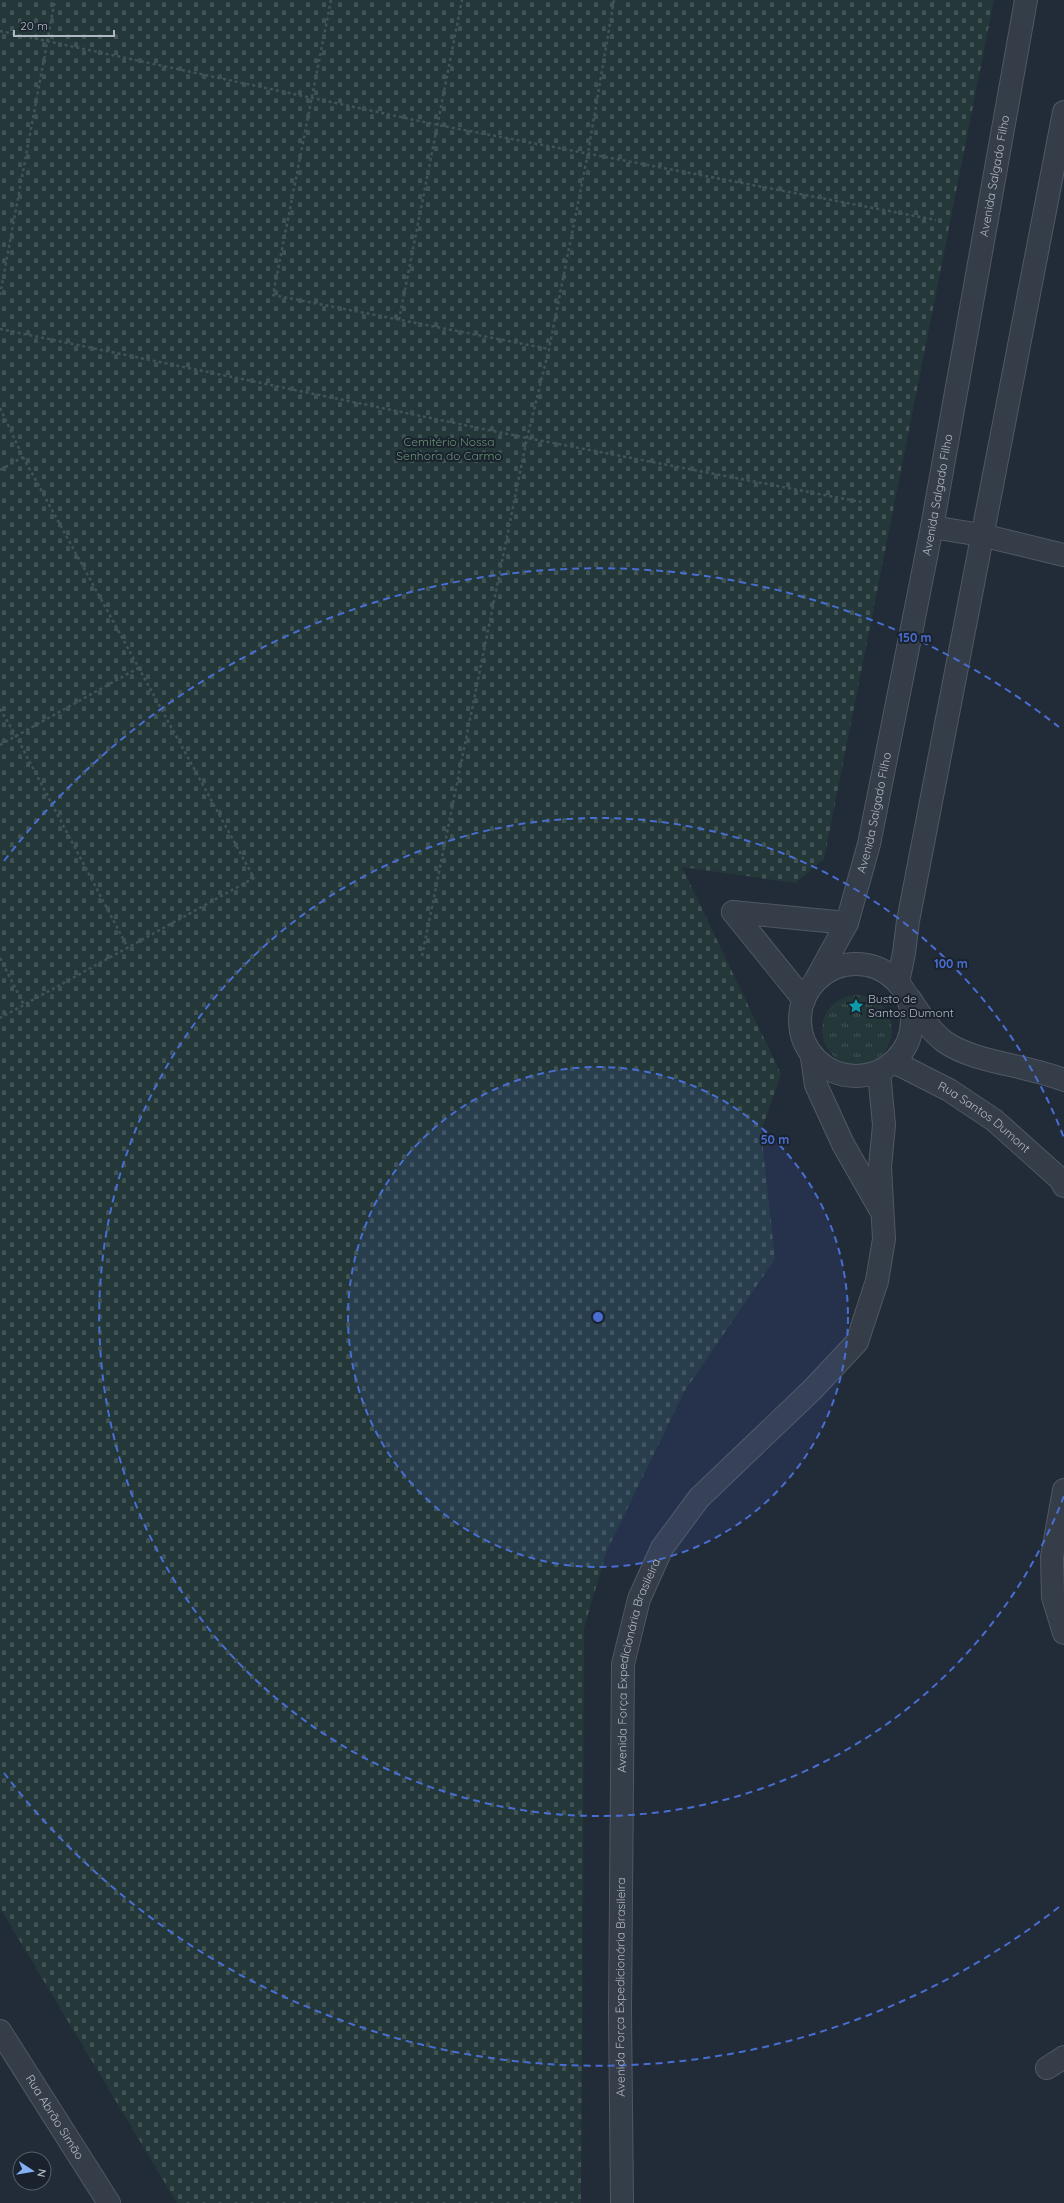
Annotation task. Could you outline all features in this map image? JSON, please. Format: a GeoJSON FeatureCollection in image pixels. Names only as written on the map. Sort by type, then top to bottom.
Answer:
{"type":"FeatureCollection","features":[{"type":"Feature","properties":{"kind":"street","name":"Avenida Salgado Filho"},"geometry":{"type":"LineString","coordinates":[[815,981],[847,923],[869,844],[932,527],[1026,0]]}},
{"type":"Feature","properties":{"kind":"street"},"geometry":{"type":"LineString","coordinates":[[1064,112],[909,913],[903,989],[913,1014],[912,1032],[906,1048],[887,1067],[863,1076],[846,1076],[831,1071],[812,1058],[801,1033],[800,1016],[804,1000],[815,981],[830,970],[854,964],[866,964],[884,970],[903,989],[927,1023],[945,1042],[970,1054],[1049,1074],[1064,1080]]}},
{"type":"Feature","properties":{"kind":"street"},"geometry":{"type":"LineString","coordinates":[[932,527],[981,535],[1064,555]]}},
{"type":"Feature","properties":{"kind":"street"},"geometry":{"type":"LineString","coordinates":[[804,1000],[733,912],[847,923]]}},
{"type":"Feature","properties":{"kind":"street","name":"Avenida Força Expedicionária Brasileira"},"geometry":{"type":"LineString","coordinates":[[812,1058],[816,1086],[843,1144],[882,1212]]}},
{"type":"Feature","properties":{"kind":"street","name":"Rua Santos Dumont"},"geometry":{"type":"LineString","coordinates":[[887,1067],[949,1090],[994,1120],[1063,1181]]}},
{"type":"Feature","properties":{"kind":"street","name":"Avenida Força Expedicionária Brasileira"},"geometry":{"type":"LineString","coordinates":[[622,2203],[620,2013],[623,1664],[639,1599],[662,1548],[699,1498],[813,1389],[857,1342],[878,1281],[884,1238],[880,1167],[887,1067]]}},
{"type":"Feature","properties":{"kind":"street"},"geometry":{"type":"LineString","coordinates":[[1064,1490],[1052,1557],[1053,1597],[1064,1633]]}},
{"type":"Feature","properties":{"kind":"street","name":"Rua Abrão Simão"},"geometry":{"type":"LineString","coordinates":[[0,2031],[109,2203]]}},
{"type":"Feature","properties":{"kind":"path"},"geometry":{"type":"LineString","coordinates":[[0,295],[55,0]]}},
{"type":"Feature","properties":{"kind":"path"},"geometry":{"type":"LineString","coordinates":[[331,0],[273,295],[549,349]]}},
{"type":"Feature","properties":{"kind":"path"},"geometry":{"type":"LineString","coordinates":[[399,320],[462,0]]}},
{"type":"Feature","properties":{"kind":"path"},"geometry":{"type":"LineString","coordinates":[[422,956],[526,438],[549,349],[588,153],[614,0]]}},
{"type":"Feature","properties":{"kind":"path"},"geometry":{"type":"LineString","coordinates":[[0,31],[438,125],[936,220]]}},
{"type":"Feature","properties":{"kind":"path"},"geometry":{"type":"LineString","coordinates":[[0,329],[526,438],[861,502]]}},
{"type":"Feature","properties":{"kind":"path"},"geometry":{"type":"LineString","coordinates":[[0,408],[23,457],[140,667],[254,878],[0,1018]]}},
{"type":"Feature","properties":{"kind":"path"},"geometry":{"type":"LineString","coordinates":[[0,470],[23,457]]}},
{"type":"Feature","properties":{"kind":"path"},"geometry":{"type":"LineString","coordinates":[[0,745],[140,667]]}},
{"type":"Feature","properties":{"kind":"path"},"geometry":{"type":"LineString","coordinates":[[0,709],[16,736],[128,948]]}},
{"type":"Feature","properties":{"kind":"path"},"geometry":{"type":"LineString","coordinates":[[0,958],[24,1005]]}},
{"type":"Feature","properties":{"kind":"green space","name":"Cemitério Nossa Senhora do Carmo"},"geometry":{"type":"Polygon","coordinates":[[[0,0],[994,0],[824,859],[795,883],[682,867],[781,1074],[761,1131],[775,1259],[684,1392],[607,1550],[584,1628],[581,2203],[177,2203],[0,1908],[0,0]]]}},
{"type":"Feature","properties":{"kind":"green space"},"geometry":{"type":"Polygon","coordinates":[[[857,995],[870,998],[882,1005],[889,1017],[892,1030],[889,1043],[882,1055],[870,1062],[857,1065],[844,1062],[832,1055],[825,1043],[822,1030],[825,1017],[832,1005],[844,998],[857,995]]]}},
{"type":"Feature","properties":{"kind":"place","name":"Busto de Santos Dumont"},"geometry":{"type":"Point","coordinates":[856,1006]}}]}
